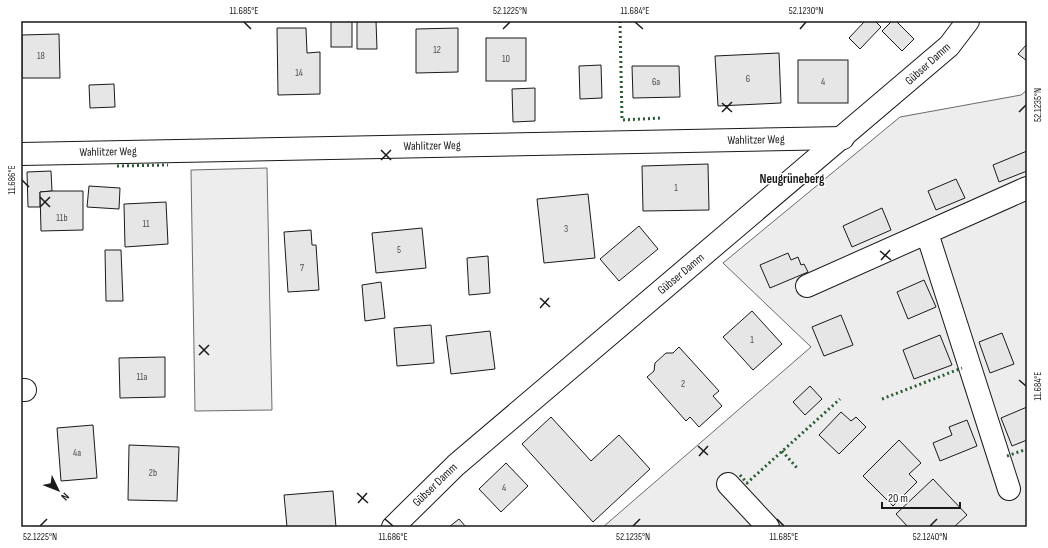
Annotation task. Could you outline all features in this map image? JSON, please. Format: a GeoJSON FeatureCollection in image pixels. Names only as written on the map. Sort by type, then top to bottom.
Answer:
{"type":"FeatureCollection","features":[{"type":"Feature","properties":{"kind":"street","name":"Gübser Damm"},"geometry":{"type":"LineString","coordinates":[[393,527],[456,465],[949,46],[968,21]]}},
{"type":"Feature","properties":{"kind":"street","name":"Wahlitzer Weg"},"geometry":{"type":"LineString","coordinates":[[21,154],[842,138]]}},
{"type":"Feature","properties":{"kind":"street"},"geometry":{"type":"LineString","coordinates":[[807,286],[1027,188]]}},
{"type":"Feature","properties":{"kind":"street"},"geometry":{"type":"LineString","coordinates":[[927,233],[1009,489]]}},
{"type":"Feature","properties":{"kind":"street"},"geometry":{"type":"LineString","coordinates":[[728,484],[768,527]]}},
{"type":"Feature","properties":{"kind":"shaded area"},"geometry":{"type":"Polygon","coordinates":[[[1027,90],[1027,527],[603,527],[811,347],[723,263],[900,117],[1021,95],[1027,90]]]}},
{"type":"Feature","properties":{"kind":"shaded area"},"geometry":{"type":"Polygon","coordinates":[[[267,168],[272,410],[195,411],[191,170],[267,168]]]}},
{"type":"Feature","properties":{"kind":"building"},"geometry":{"type":"Polygon","coordinates":[[[331,21],[352,21],[352,47],[331,47],[331,21]]]}},
{"type":"Feature","properties":{"kind":"building"},"geometry":{"type":"Polygon","coordinates":[[[357,21],[376,21],[377,49],[357,49],[357,21]]]}},
{"type":"Feature","properties":{"kind":"building"},"geometry":{"type":"Polygon","coordinates":[[[865,21],[875,21],[881,27],[860,49],[849,38],[865,21]]]}},
{"type":"Feature","properties":{"kind":"building"},"geometry":{"type":"Polygon","coordinates":[[[892,21],[896,21],[914,39],[902,51],[882,31],[892,21]]]}},
{"type":"Feature","properties":{"kind":"building"},"geometry":{"type":"Polygon","coordinates":[[[277,28],[306,28],[307,53],[320,52],[320,94],[278,95],[277,28]]]}},
{"type":"Feature","properties":{"kind":"building"},"geometry":{"type":"Polygon","coordinates":[[[458,28],[458,72],[416,73],[416,29],[458,28]]]}},
{"type":"Feature","properties":{"kind":"building"},"geometry":{"type":"Polygon","coordinates":[[[59,34],[60,78],[22,78],[22,35],[59,34]]]}},
{"type":"Feature","properties":{"kind":"building"},"geometry":{"type":"Polygon","coordinates":[[[486,38],[526,38],[526,81],[486,81],[486,38]]]}},
{"type":"Feature","properties":{"kind":"building"},"geometry":{"type":"Polygon","coordinates":[[[1027,44],[1027,61],[1018,54],[1027,44]]]}},
{"type":"Feature","properties":{"kind":"building"},"geometry":{"type":"Polygon","coordinates":[[[779,53],[781,103],[718,106],[715,56],[779,53]]]}},
{"type":"Feature","properties":{"kind":"building"},"geometry":{"type":"Polygon","coordinates":[[[798,60],[848,60],[848,103],[798,103],[798,60]]]}},
{"type":"Feature","properties":{"kind":"building"},"geometry":{"type":"Polygon","coordinates":[[[601,65],[602,98],[580,99],[579,66],[601,65]]]}},
{"type":"Feature","properties":{"kind":"building"},"geometry":{"type":"Polygon","coordinates":[[[632,66],[679,66],[680,97],[633,98],[632,66]]]}},
{"type":"Feature","properties":{"kind":"building"},"geometry":{"type":"Polygon","coordinates":[[[114,84],[115,107],[90,108],[89,85],[114,84]]]}},
{"type":"Feature","properties":{"kind":"building"},"geometry":{"type":"Polygon","coordinates":[[[535,88],[535,121],[513,122],[512,89],[535,88]]]}},
{"type":"Feature","properties":{"kind":"building"},"geometry":{"type":"Polygon","coordinates":[[[1027,151],[1027,171],[999,182],[993,165],[1027,151]]]}},
{"type":"Feature","properties":{"kind":"building"},"geometry":{"type":"Polygon","coordinates":[[[708,164],[709,210],[643,211],[642,166],[708,164]]]}},
{"type":"Feature","properties":{"kind":"building"},"geometry":{"type":"Polygon","coordinates":[[[51,171],[52,191],[40,192],[40,207],[28,207],[27,172],[51,171]]]}},
{"type":"Feature","properties":{"kind":"building"},"geometry":{"type":"Polygon","coordinates":[[[956,179],[965,198],[936,210],[928,191],[956,179]]]}},
{"type":"Feature","properties":{"kind":"building"},"geometry":{"type":"Polygon","coordinates":[[[89,186],[120,188],[119,209],[87,207],[89,186]]]}},
{"type":"Feature","properties":{"kind":"building"},"geometry":{"type":"Polygon","coordinates":[[[83,191],[83,230],[41,231],[40,192],[83,191]]]}},
{"type":"Feature","properties":{"kind":"building"},"geometry":{"type":"Polygon","coordinates":[[[588,194],[595,258],[544,263],[537,199],[588,194]]]}},
{"type":"Feature","properties":{"kind":"building"},"geometry":{"type":"Polygon","coordinates":[[[166,202],[168,244],[125,247],[124,204],[166,202]]]}},
{"type":"Feature","properties":{"kind":"building"},"geometry":{"type":"Polygon","coordinates":[[[882,208],[891,230],[852,247],[843,226],[882,208]]]}},
{"type":"Feature","properties":{"kind":"building"},"geometry":{"type":"Polygon","coordinates":[[[639,226],[658,249],[619,281],[600,259],[639,226]]]}},
{"type":"Feature","properties":{"kind":"building"},"geometry":{"type":"Polygon","coordinates":[[[422,228],[426,268],[376,273],[372,233],[422,228]]]}},
{"type":"Feature","properties":{"kind":"building"},"geometry":{"type":"Polygon","coordinates":[[[311,230],[312,245],[316,245],[319,290],[288,292],[284,232],[311,230]]]}},
{"type":"Feature","properties":{"kind":"building"},"geometry":{"type":"Polygon","coordinates":[[[105,250],[121,250],[123,301],[106,301],[105,250]]]}},
{"type":"Feature","properties":{"kind":"building"},"geometry":{"type":"Polygon","coordinates":[[[788,253],[791,260],[798,257],[801,265],[804,264],[808,272],[770,288],[760,265],[788,253]]]}},
{"type":"Feature","properties":{"kind":"building"},"geometry":{"type":"Polygon","coordinates":[[[488,256],[490,293],[469,295],[467,258],[488,256]]]}},
{"type":"Feature","properties":{"kind":"building"},"geometry":{"type":"Polygon","coordinates":[[[924,280],[936,307],[908,319],[897,292],[924,280]]]}},
{"type":"Feature","properties":{"kind":"building"},"geometry":{"type":"Polygon","coordinates":[[[381,282],[385,318],[365,321],[362,285],[381,282]]]}},
{"type":"Feature","properties":{"kind":"building"},"geometry":{"type":"Polygon","coordinates":[[[752,311],[782,344],[753,370],[723,337],[752,311]]]}},
{"type":"Feature","properties":{"kind":"building"},"geometry":{"type":"Polygon","coordinates":[[[841,315],[853,345],[824,356],[812,327],[841,315]]]}},
{"type":"Feature","properties":{"kind":"building"},"geometry":{"type":"Polygon","coordinates":[[[431,325],[434,363],[397,366],[394,328],[431,325]]]}},
{"type":"Feature","properties":{"kind":"building"},"geometry":{"type":"Polygon","coordinates":[[[490,331],[495,369],[451,374],[446,336],[490,331]]]}},
{"type":"Feature","properties":{"kind":"building"},"geometry":{"type":"Polygon","coordinates":[[[1002,333],[1014,364],[990,373],[979,342],[1002,333]]]}},
{"type":"Feature","properties":{"kind":"building"},"geometry":{"type":"Polygon","coordinates":[[[940,335],[952,365],[914,379],[903,350],[940,335]]]}},
{"type":"Feature","properties":{"kind":"building"},"geometry":{"type":"Polygon","coordinates":[[[679,347],[719,391],[713,396],[722,406],[699,427],[690,417],[686,421],[647,377],[654,371],[655,363],[666,353],[673,353],[679,347]]]}},
{"type":"Feature","properties":{"kind":"building"},"geometry":{"type":"Polygon","coordinates":[[[165,357],[165,397],[120,398],[119,358],[165,357]]]}},
{"type":"Feature","properties":{"kind":"building"},"geometry":{"type":"Polygon","coordinates":[[[810,386],[822,399],[805,415],[793,402],[810,386]]]}},
{"type":"Feature","properties":{"kind":"building"},"geometry":{"type":"Polygon","coordinates":[[[1027,407],[1027,440],[1012,446],[1001,418],[1027,407]]]}},
{"type":"Feature","properties":{"kind":"building"},"geometry":{"type":"Polygon","coordinates":[[[841,412],[851,421],[856,417],[866,427],[839,454],[819,435],[841,412]]]}},
{"type":"Feature","properties":{"kind":"building"},"geometry":{"type":"Polygon","coordinates":[[[551,417],[591,461],[619,435],[650,469],[593,522],[522,444],[551,417]]]}},
{"type":"Feature","properties":{"kind":"building"},"geometry":{"type":"Polygon","coordinates":[[[967,420],[977,446],[940,461],[933,443],[952,435],[949,427],[967,420]]]}},
{"type":"Feature","properties":{"kind":"building"},"geometry":{"type":"Polygon","coordinates":[[[93,425],[97,478],[61,481],[57,428],[93,425]]]}},
{"type":"Feature","properties":{"kind":"building"},"geometry":{"type":"Polygon","coordinates":[[[899,440],[921,463],[909,474],[917,482],[893,506],[863,476],[899,440]]]}},
{"type":"Feature","properties":{"kind":"building"},"geometry":{"type":"Polygon","coordinates":[[[129,445],[179,447],[177,501],[128,500],[129,445]]]}},
{"type":"Feature","properties":{"kind":"building"},"geometry":{"type":"Polygon","coordinates":[[[506,463],[528,486],[501,512],[479,489],[506,463]]]}},
{"type":"Feature","properties":{"kind":"building"},"geometry":{"type":"Polygon","coordinates":[[[933,479],[967,515],[954,527],[908,527],[896,514],[933,479]]]}},
{"type":"Feature","properties":{"kind":"building"},"geometry":{"type":"Polygon","coordinates":[[[333,491],[336,527],[287,527],[284,495],[333,491]]]}},
{"type":"Feature","properties":{"kind":"building"},"geometry":{"type":"Polygon","coordinates":[[[459,519],[466,527],[449,527],[459,519]]]}},
{"type":"Feature","properties":{"kind":"hedge"},"geometry":{"type":"LineString","coordinates":[[620,21],[622,120],[662,118]]}},
{"type":"Feature","properties":{"kind":"hedge"},"geometry":{"type":"LineString","coordinates":[[117,166],[168,165]]}},
{"type":"Feature","properties":{"kind":"hedge"},"geometry":{"type":"LineString","coordinates":[[882,399],[962,368]]}},
{"type":"Feature","properties":{"kind":"hedge"},"geometry":{"type":"LineString","coordinates":[[740,475],[747,483],[840,399]]}},
{"type":"Feature","properties":{"kind":"hedge"},"geometry":{"type":"LineString","coordinates":[[1007,456],[1027,449]]}},
{"type":"Feature","properties":{"kind":"hedge"},"geometry":{"type":"LineString","coordinates":[[782,451],[798,469]]}},
{"type":"Feature","properties":{"kind":"district","name":"Neugrüneberg"},"geometry":{"type":"Point","coordinates":[792,179]}}]}
